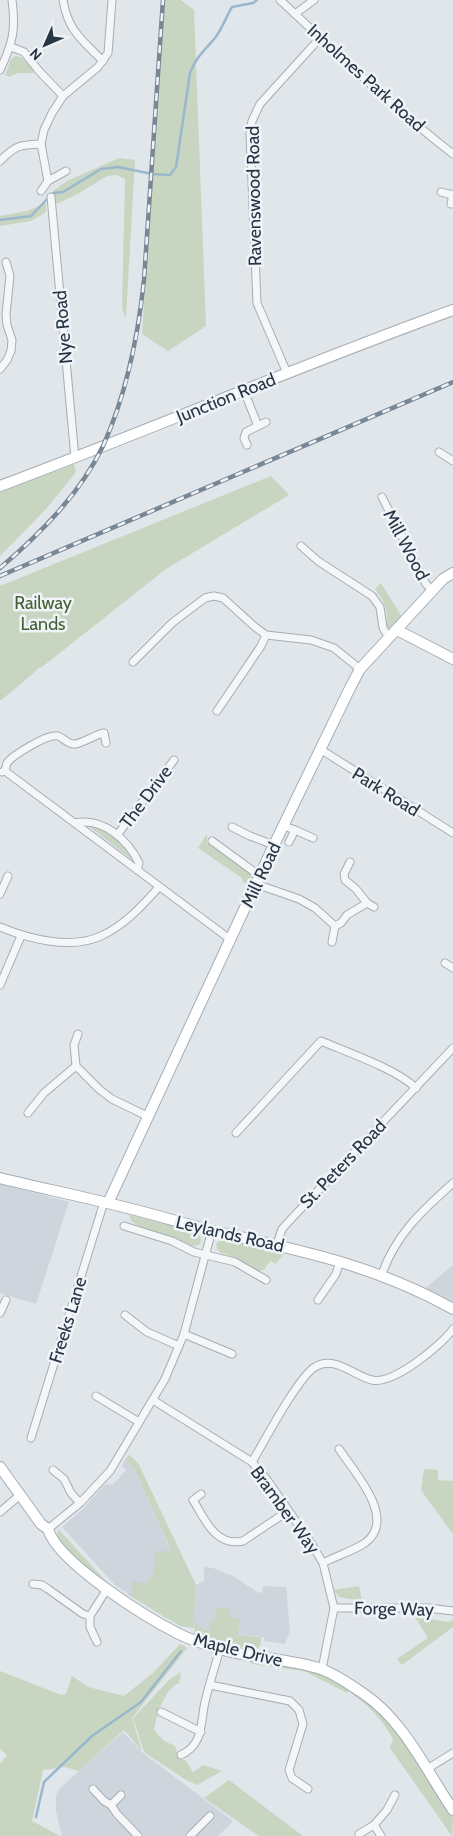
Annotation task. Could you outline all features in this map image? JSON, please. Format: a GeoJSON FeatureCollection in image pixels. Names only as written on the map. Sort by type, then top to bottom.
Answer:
{"type":"FeatureCollection","features":[{"type":"Feature","properties":{"kind":"street"},"geometry":{"type":"LineString","coordinates":[[0,70],[11,47],[14,22],[12,0]]}},
{"type":"Feature","properties":{"kind":"street"},"geometry":{"type":"LineString","coordinates":[[63,0],[66,17],[74,32],[103,61]]}},
{"type":"Feature","properties":{"kind":"street"},"geometry":{"type":"LineString","coordinates":[[48,181],[41,144],[44,130],[64,96],[103,61],[108,53],[112,0]]}},
{"type":"Feature","properties":{"kind":"street","name":"Inholmes Park Road"},"geometry":{"type":"LineString","coordinates":[[280,0],[412,122],[453,154]]}},
{"type":"Feature","properties":{"kind":"street"},"geometry":{"type":"LineString","coordinates":[[295,14],[314,0]]}},
{"type":"Feature","properties":{"kind":"street","name":"Ravenswood Road"},"geometry":{"type":"LineString","coordinates":[[287,373],[257,303],[250,133],[252,121],[260,104],[320,38]]}},
{"type":"Feature","properties":{"kind":"street"},"geometry":{"type":"LineString","coordinates":[[11,47],[24,52],[39,71],[64,96]]}},
{"type":"Feature","properties":{"kind":"street"},"geometry":{"type":"LineString","coordinates":[[0,161],[13,148],[24,144],[41,144]]}},
{"type":"Feature","properties":{"kind":"street"},"geometry":{"type":"LineString","coordinates":[[41,191],[48,181],[66,171]]}},
{"type":"Feature","properties":{"kind":"street"},"geometry":{"type":"LineString","coordinates":[[441,192],[452,194],[451,204]]}},
{"type":"Feature","properties":{"kind":"street","name":"Nye Road"},"geometry":{"type":"LineString","coordinates":[[51,197],[75,458]]}},
{"type":"Feature","properties":{"kind":"street"},"geometry":{"type":"LineString","coordinates":[[0,369],[11,351],[12,340],[3,326],[10,276],[6,262]]}},
{"type":"Feature","properties":{"kind":"street","name":"Junction Road"},"geometry":{"type":"LineString","coordinates":[[0,486],[453,310]]}},
{"type":"Feature","properties":{"kind":"street"},"geometry":{"type":"LineString","coordinates":[[244,391],[258,426]]}},
{"type":"Feature","properties":{"kind":"street"},"geometry":{"type":"LineString","coordinates":[[247,446],[244,438],[246,432],[266,422]]}},
{"type":"Feature","properties":{"kind":"street"},"geometry":{"type":"LineString","coordinates":[[439,452],[453,461]]}},
{"type":"Feature","properties":{"kind":"street","name":"Mill Wood"},"geometry":{"type":"LineString","coordinates":[[382,498],[426,584],[432,591]]}},
{"type":"Feature","properties":{"kind":"street"},"geometry":{"type":"LineString","coordinates":[[301,546],[318,561],[372,596],[380,607],[383,628],[389,638]]}},
{"type":"Feature","properties":{"kind":"street","name":"Mill Road"},"geometry":{"type":"LineString","coordinates":[[106,1203],[149,1117],[274,845],[360,669],[432,591],[453,573]]}},
{"type":"Feature","properties":{"kind":"street"},"geometry":{"type":"LineString","coordinates":[[133,662],[172,623],[205,598],[211,596],[223,598],[266,635],[311,640],[334,648],[360,669]]}},
{"type":"Feature","properties":{"kind":"street"},"geometry":{"type":"LineString","coordinates":[[397,630],[453,659]]}},
{"type":"Feature","properties":{"kind":"street"},"geometry":{"type":"LineString","coordinates":[[217,711],[261,646],[266,635]]}},
{"type":"Feature","properties":{"kind":"street"},"geometry":{"type":"LineString","coordinates":[[106,743],[104,733],[91,736],[75,744],[67,742],[58,736],[51,737],[17,754],[7,763],[2,771],[75,823],[231,940]]}},
{"type":"Feature","properties":{"kind":"street","name":"Park Road"},"geometry":{"type":"LineString","coordinates":[[320,749],[453,833]]}},
{"type":"Feature","properties":{"kind":"street","name":"The Drive"},"geometry":{"type":"LineString","coordinates":[[118,834],[174,760]]}},
{"type":"Feature","properties":{"kind":"street"},"geometry":{"type":"LineString","coordinates":[[75,823],[95,824],[118,834],[134,853],[139,864],[137,870]]}},
{"type":"Feature","properties":{"kind":"street"},"geometry":{"type":"LineString","coordinates":[[284,826],[313,838]]}},
{"type":"Feature","properties":{"kind":"street"},"geometry":{"type":"LineString","coordinates":[[232,827],[274,845]]}},
{"type":"Feature","properties":{"kind":"street"},"geometry":{"type":"LineString","coordinates":[[289,842],[294,830]]}},
{"type":"Feature","properties":{"kind":"street"},"geometry":{"type":"LineString","coordinates":[[212,841],[258,880],[315,908],[335,926]]}},
{"type":"Feature","properties":{"kind":"street"},"geometry":{"type":"LineString","coordinates":[[335,926],[341,923],[347,916],[370,905],[345,880],[344,874],[350,862]]}},
{"type":"Feature","properties":{"kind":"street"},"geometry":{"type":"LineString","coordinates":[[0,894],[8,876]]}},
{"type":"Feature","properties":{"kind":"street"},"geometry":{"type":"LineString","coordinates":[[0,927],[21,936],[47,941],[74,942],[100,937],[123,924],[159,887]]}},
{"type":"Feature","properties":{"kind":"street"},"geometry":{"type":"LineString","coordinates":[[332,942],[335,926]]}},
{"type":"Feature","properties":{"kind":"street"},"geometry":{"type":"LineString","coordinates":[[0,985],[21,936]]}},
{"type":"Feature","properties":{"kind":"street"},"geometry":{"type":"LineString","coordinates":[[445,963],[453,968]]}},
{"type":"Feature","properties":{"kind":"street"},"geometry":{"type":"LineString","coordinates":[[78,1034],[74,1045],[76,1066],[112,1099],[149,1117]]}},
{"type":"Feature","properties":{"kind":"street"},"geometry":{"type":"LineString","coordinates":[[236,1133],[321,1041],[384,1068],[409,1081],[416,1088]]}},
{"type":"Feature","properties":{"kind":"street","name":"St. Peters Road"},"geometry":{"type":"LineString","coordinates":[[277,1244],[282,1229],[453,1048]]}},
{"type":"Feature","properties":{"kind":"street"},"geometry":{"type":"LineString","coordinates":[[28,1113],[44,1093],[76,1066]]}},
{"type":"Feature","properties":{"kind":"street","name":"Leylands Road"},"geometry":{"type":"LineString","coordinates":[[0,1178],[277,1244],[340,1261],[382,1274],[422,1291],[453,1309]]}},
{"type":"Feature","properties":{"kind":"street"},"geometry":{"type":"LineString","coordinates":[[382,1274],[387,1260],[402,1233],[431,1202],[453,1183]]}},
{"type":"Feature","properties":{"kind":"street","name":"Freeks Lane"},"geometry":{"type":"LineString","coordinates":[[31,1438],[106,1203]]}},
{"type":"Feature","properties":{"kind":"street"},"geometry":{"type":"LineString","coordinates":[[124,1226],[172,1241],[194,1252],[235,1262],[266,1280]]}},
{"type":"Feature","properties":{"kind":"street"},"geometry":{"type":"LineString","coordinates":[[48,1529],[80,1503],[110,1471],[165,1379],[184,1334],[212,1230]]}},
{"type":"Feature","properties":{"kind":"street"},"geometry":{"type":"LineString","coordinates":[[318,1300],[336,1274],[340,1261]]}},
{"type":"Feature","properties":{"kind":"street"},"geometry":{"type":"LineString","coordinates":[[0,1313],[6,1300]]}},
{"type":"Feature","properties":{"kind":"street"},"geometry":{"type":"LineString","coordinates":[[125,1316],[147,1332],[179,1346]]}},
{"type":"Feature","properties":{"kind":"street"},"geometry":{"type":"LineString","coordinates":[[252,1462],[302,1379],[316,1366],[329,1364],[340,1366],[372,1380],[386,1380],[398,1375],[446,1339],[453,1329]]}},
{"type":"Feature","properties":{"kind":"street"},"geometry":{"type":"LineString","coordinates":[[184,1334],[232,1354]]}},
{"type":"Feature","properties":{"kind":"street"},"geometry":{"type":"LineString","coordinates":[[96,1396],[139,1422]]}},
{"type":"Feature","properties":{"kind":"street","name":"Bramber Way"},"geometry":{"type":"LineString","coordinates":[[153,1400],[252,1462],[268,1481],[323,1563],[334,1608],[322,1670]]}},
{"type":"Feature","properties":{"kind":"street"},"geometry":{"type":"LineString","coordinates":[[323,1563],[364,1543],[370,1538],[376,1528],[377,1515],[374,1502],[339,1449]]}},
{"type":"Feature","properties":{"kind":"street","name":"Maple Drive"},"geometry":{"type":"LineString","coordinates":[[0,1467],[41,1524],[48,1529],[50,1537],[56,1545],[83,1572],[163,1626],[181,1635],[220,1649],[322,1670],[355,1688],[382,1708],[397,1724],[453,1810]]}},
{"type":"Feature","properties":{"kind":"street"},"geometry":{"type":"LineString","coordinates":[[53,1470],[64,1479],[71,1493],[80,1503]]}},
{"type":"Feature","properties":{"kind":"street"},"geometry":{"type":"LineString","coordinates":[[201,1494],[193,1500],[214,1533],[220,1538],[234,1543],[243,1541],[288,1511]]}},
{"type":"Feature","properties":{"kind":"street"},"geometry":{"type":"LineString","coordinates":[[0,1512],[20,1495]]}},
{"type":"Feature","properties":{"kind":"street"},"geometry":{"type":"LineString","coordinates":[[33,1584],[42,1585],[82,1614],[90,1616]]}},
{"type":"Feature","properties":{"kind":"street"},"geometry":{"type":"LineString","coordinates":[[97,1642],[90,1627],[90,1616],[107,1589]]}},
{"type":"Feature","properties":{"kind":"street","name":"Forge Way"},"geometry":{"type":"LineString","coordinates":[[334,1608],[428,1608],[453,1611]]}},
{"type":"Feature","properties":{"kind":"street"},"geometry":{"type":"LineString","coordinates":[[181,1755],[191,1750],[201,1732],[205,1702],[220,1649]]}},
{"type":"Feature","properties":{"kind":"street"},"geometry":{"type":"LineString","coordinates":[[210,1685],[290,1701],[299,1710],[303,1724],[289,1770],[292,1778],[308,1789]]}},
{"type":"Feature","properties":{"kind":"street"},"geometry":{"type":"LineString","coordinates":[[160,1712],[201,1732]]}},
{"type":"Feature","properties":{"kind":"street"},"geometry":{"type":"LineString","coordinates":[[427,1769],[453,1753]]}},
{"type":"Feature","properties":{"kind":"street"},"geometry":{"type":"LineString","coordinates":[[93,1789],[111,1805],[138,1836]]}},
{"type":"Feature","properties":{"kind":"street"},"geometry":{"type":"LineString","coordinates":[[111,1805],[121,1795]]}},
{"type":"Feature","properties":{"kind":"street"},"geometry":{"type":"LineString","coordinates":[[359,1834],[374,1825],[387,1810],[395,1795]]}},
{"type":"Feature","properties":{"kind":"street"},"geometry":{"type":"LineString","coordinates":[[190,1836],[210,1816]]}},
{"type":"Feature","properties":{"kind":"street"},"geometry":{"type":"LineString","coordinates":[[374,1825],[381,1836]]}},
{"type":"Feature","properties":{"kind":"shaded area"},"geometry":{"type":"Polygon","coordinates":[[[0,1184],[69,1202],[36,1304],[0,1293],[0,1184]]]}},
{"type":"Feature","properties":{"kind":"shaded area"},"geometry":{"type":"Polygon","coordinates":[[[453,1265],[453,1309],[422,1291],[453,1265]]]}},
{"type":"Feature","properties":{"kind":"shaded area"},"geometry":{"type":"Polygon","coordinates":[[[125,1460],[134,1468],[187,1587],[167,1619],[115,1585],[62,1527],[83,1509],[104,1485],[113,1484],[118,1479],[126,1470],[122,1466],[125,1460]]]}},
{"type":"Feature","properties":{"kind":"shaded area"},"geometry":{"type":"Polygon","coordinates":[[[204,1567],[213,1568],[233,1576],[257,1592],[262,1593],[263,1586],[286,1587],[290,1631],[285,1644],[264,1641],[265,1638],[257,1636],[193,1628],[196,1585],[204,1581],[204,1567]]]}},
{"type":"Feature","properties":{"kind":"shaded area"},"geometry":{"type":"Polygon","coordinates":[[[123,1732],[143,1753],[233,1821],[218,1836],[62,1836],[56,1811],[56,1795],[59,1789],[123,1732]]]}},
{"type":"Feature","properties":{"kind":"green space"},"geometry":{"type":"Polygon","coordinates":[[[164,0],[181,0],[194,10],[206,326],[168,351],[142,334],[164,0]]]}},
{"type":"Feature","properties":{"kind":"green space"},"geometry":{"type":"Polygon","coordinates":[[[15,56],[21,57],[34,70],[33,73],[18,73],[9,77],[5,75],[11,59],[15,56]]]}},
{"type":"Feature","properties":{"kind":"green space"},"geometry":{"type":"Polygon","coordinates":[[[119,158],[135,160],[126,318],[122,309],[125,179],[116,175],[107,176],[78,194],[56,204],[53,191],[67,181],[119,158]]]}},
{"type":"Feature","properties":{"kind":"green space"},"geometry":{"type":"Polygon","coordinates":[[[46,203],[46,212],[31,221],[0,226],[0,216],[27,211],[46,203]]]}},
{"type":"Feature","properties":{"kind":"green space"},"geometry":{"type":"Polygon","coordinates":[[[74,464],[76,472],[46,509],[0,556],[0,492],[74,464]]]}},
{"type":"Feature","properties":{"kind":"green space","name":"Railway Lands"},"geometry":{"type":"Polygon","coordinates":[[[271,476],[289,495],[166,569],[42,667],[38,668],[0,701],[0,586],[271,476]]]}},
{"type":"Feature","properties":{"kind":"green space"},"geometry":{"type":"Polygon","coordinates":[[[381,583],[402,617],[388,629],[386,628],[387,616],[385,607],[375,589],[381,583]]]}},
{"type":"Feature","properties":{"kind":"green space"},"geometry":{"type":"Polygon","coordinates":[[[87,825],[115,837],[134,861],[87,825]]]}},
{"type":"Feature","properties":{"kind":"green space"},"geometry":{"type":"Polygon","coordinates":[[[207,834],[207,843],[254,876],[249,885],[243,882],[242,878],[198,848],[207,834]]]}},
{"type":"Feature","properties":{"kind":"green space"},"geometry":{"type":"Polygon","coordinates":[[[129,1215],[192,1230],[198,1233],[201,1239],[200,1244],[189,1246],[175,1239],[146,1230],[132,1222],[129,1215]]]}},
{"type":"Feature","properties":{"kind":"green space"},"geometry":{"type":"Polygon","coordinates":[[[224,1238],[285,1252],[276,1264],[270,1261],[264,1270],[258,1271],[236,1258],[221,1253],[217,1249],[216,1244],[224,1238]]]}},
{"type":"Feature","properties":{"kind":"green space"},"geometry":{"type":"Polygon","coordinates":[[[129,1455],[138,1463],[196,1585],[193,1628],[180,1626],[127,1594],[131,1594],[133,1581],[147,1584],[149,1581],[153,1574],[155,1555],[153,1551],[171,1550],[134,1468],[125,1460],[129,1455]]]}},
{"type":"Feature","properties":{"kind":"green space"},"geometry":{"type":"Polygon","coordinates":[[[424,1469],[438,1470],[438,1480],[453,1481],[453,1534],[421,1490],[424,1469]]]}},
{"type":"Feature","properties":{"kind":"green space"},"geometry":{"type":"Polygon","coordinates":[[[58,1529],[117,1593],[81,1566],[57,1541],[58,1529]]]}},
{"type":"Feature","properties":{"kind":"green space"},"geometry":{"type":"Polygon","coordinates":[[[359,1586],[362,1601],[339,1597],[334,1590],[359,1586]]]}},
{"type":"Feature","properties":{"kind":"green space"},"geometry":{"type":"Polygon","coordinates":[[[216,1608],[230,1609],[230,1617],[240,1618],[238,1635],[260,1637],[260,1646],[256,1650],[238,1651],[194,1637],[195,1621],[201,1629],[209,1630],[210,1622],[214,1623],[216,1608]]]}},
{"type":"Feature","properties":{"kind":"green space"},"geometry":{"type":"Polygon","coordinates":[[[415,1617],[448,1622],[453,1620],[453,1627],[402,1665],[397,1659],[428,1638],[415,1617]]]}},
{"type":"Feature","properties":{"kind":"green space"},"geometry":{"type":"Polygon","coordinates":[[[180,1644],[187,1648],[132,1718],[142,1751],[124,1730],[79,1771],[65,1767],[43,1770],[32,1821],[60,1836],[0,1836],[0,1764],[7,1755],[0,1749],[0,1671],[61,1695],[66,1694],[72,1676],[88,1687],[124,1696],[153,1673],[180,1644]]]}},
{"type":"Feature","properties":{"kind":"green space"},"geometry":{"type":"Polygon","coordinates":[[[244,1658],[305,1668],[327,1676],[349,1689],[347,1693],[304,1671],[253,1664],[244,1658]]]}},
{"type":"Feature","properties":{"kind":"green space"},"geometry":{"type":"Polygon","coordinates":[[[181,1672],[179,1683],[169,1690],[165,1696],[154,1730],[164,1741],[175,1746],[179,1758],[186,1761],[193,1772],[203,1765],[222,1771],[197,1785],[186,1780],[144,1752],[133,1718],[169,1680],[181,1672]]]}},
{"type":"Feature","properties":{"kind":"green space"},"geometry":{"type":"Polygon","coordinates":[[[353,1690],[376,1708],[393,1726],[453,1817],[452,1836],[390,1748],[393,1739],[380,1719],[351,1693],[353,1690]]]}},
{"type":"Feature","properties":{"kind":"green space"},"geometry":{"type":"Polygon","coordinates":[[[229,1780],[303,1836],[259,1836],[204,1798],[229,1780]]]}},
{"type":"Feature","properties":{"kind":"waterway"},"geometry":{"type":"LineString","coordinates":[[0,220],[31,216],[53,193],[63,192],[101,169],[118,167],[152,174],[170,175],[176,167],[192,67],[217,34],[232,7],[253,3],[257,0]]}},
{"type":"Feature","properties":{"kind":"waterway"},"geometry":{"type":"LineString","coordinates":[[36,1817],[44,1782],[92,1736],[141,1702],[181,1651]]}},
{"type":"Feature","properties":{"kind":"railway"},"geometry":{"type":"LineString","coordinates":[[0,568],[44,527],[83,481],[103,446],[119,406],[135,344],[144,280],[163,0]]}},
{"type":"Feature","properties":{"kind":"railway"},"geometry":{"type":"LineString","coordinates":[[0,576],[453,382]]}}]}
